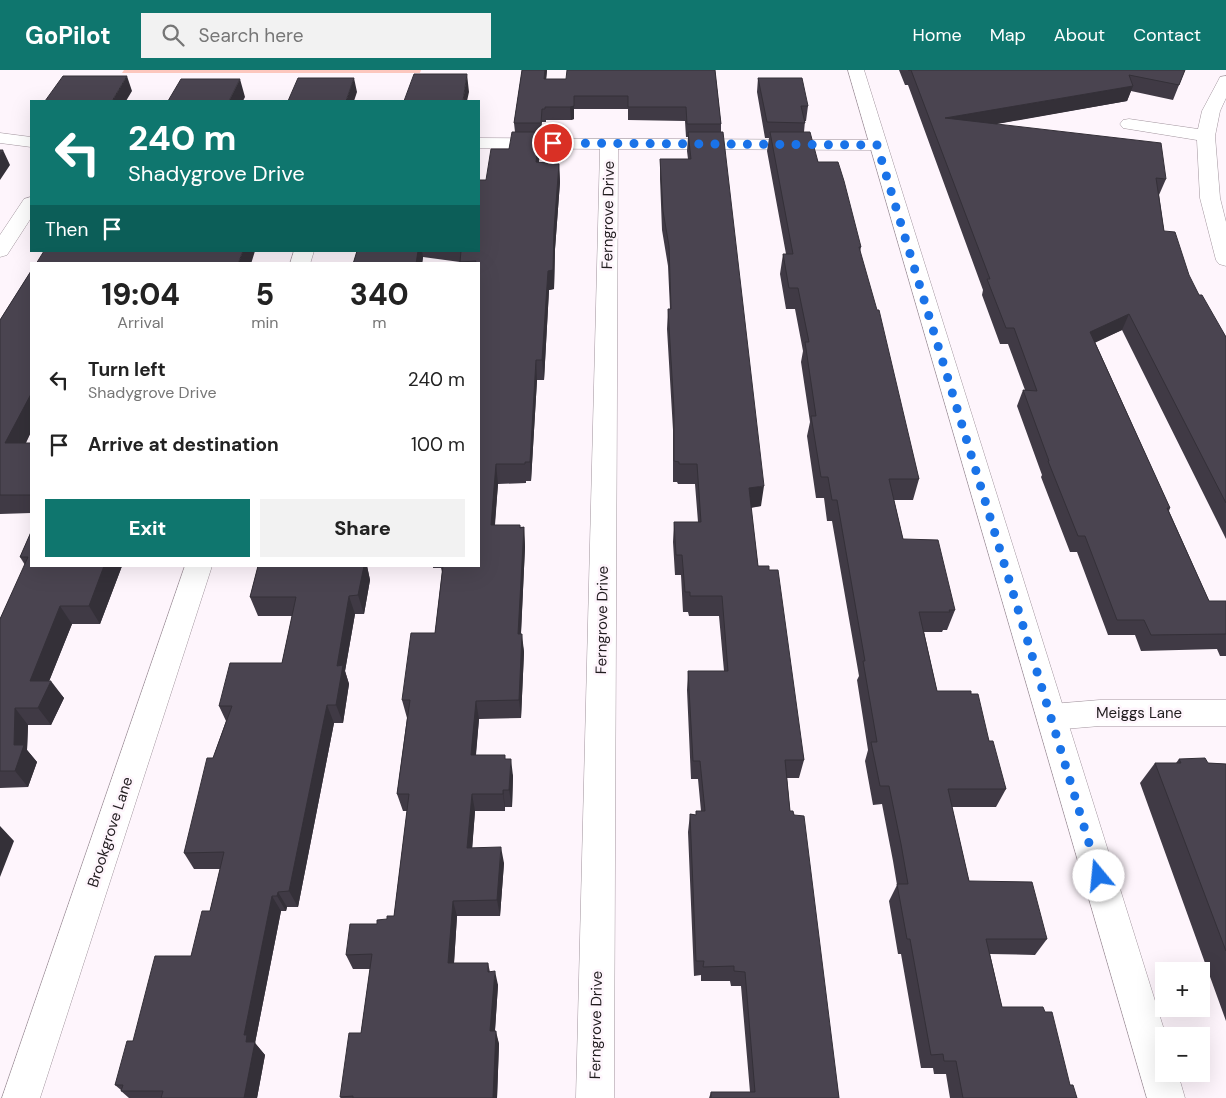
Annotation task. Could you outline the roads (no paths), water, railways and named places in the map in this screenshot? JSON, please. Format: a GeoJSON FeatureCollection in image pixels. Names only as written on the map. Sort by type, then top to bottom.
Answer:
{"type":"FeatureCollection","features":[{"type":"Feature","properties":{"kind":"street"},"geometry":{"type":"LineString","coordinates":[[856,70],[877,145],[1166,1098]]}},
{"type":"Feature","properties":{"kind":"street"},"geometry":{"type":"LineString","coordinates":[[1226,81],[1211,111],[1206,136],[1210,198],[1226,260]]}},
{"type":"Feature","properties":{"kind":"street"},"geometry":{"type":"LineString","coordinates":[[1129,124],[1206,136]]}},
{"type":"Feature","properties":{"kind":"street"},"geometry":{"type":"LineString","coordinates":[[0,138],[30,142]]}},
{"type":"Feature","properties":{"kind":"street"},"geometry":{"type":"LineString","coordinates":[[480,143],[877,145]]}},
{"type":"Feature","properties":{"kind":"street","name":"Ferngrove Drive"},"geometry":{"type":"LineString","coordinates":[[595,1098],[609,143]]}},
{"type":"Feature","properties":{"kind":"street"},"geometry":{"type":"LineString","coordinates":[[0,251],[30,205]]}},
{"type":"Feature","properties":{"kind":"street","name":"Brookgrove Lane"},"geometry":{"type":"LineString","coordinates":[[21,1098],[199,567]]}},
{"type":"Feature","properties":{"kind":"street","name":"Meiggs Lane"},"geometry":{"type":"LineString","coordinates":[[1052,717],[1100,712],[1226,713]]}}]}
